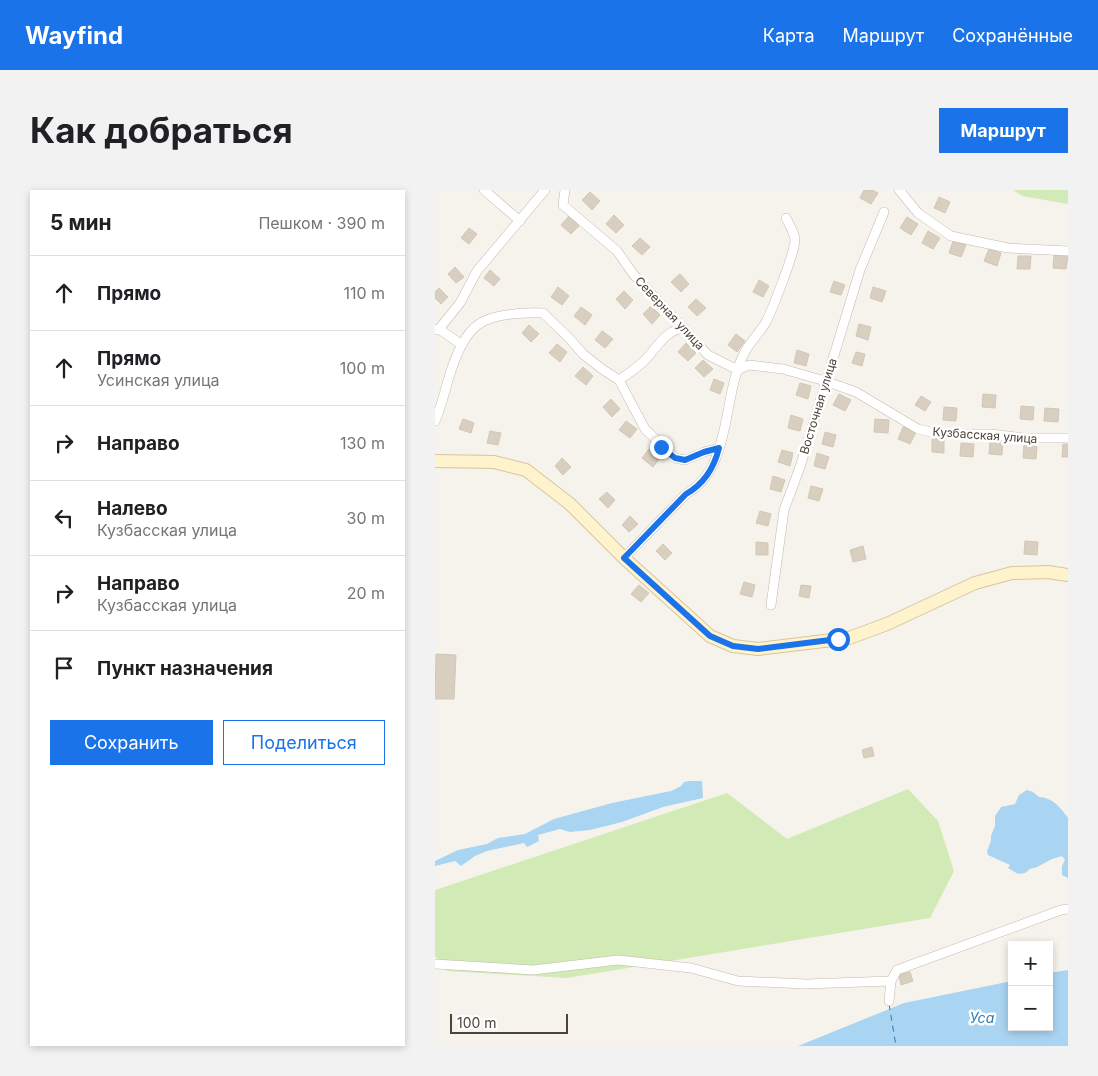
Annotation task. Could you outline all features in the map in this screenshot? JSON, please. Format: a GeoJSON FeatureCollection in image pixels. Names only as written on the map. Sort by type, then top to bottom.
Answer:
{"type":"FeatureCollection","features":[{"type":"Feature","properties":{"kind":"street"},"geometry":{"type":"LineString","coordinates":[[484,190],[520,221]]}},
{"type":"Feature","properties":{"kind":"street"},"geometry":{"type":"LineString","coordinates":[[462,345],[437,329],[460,303],[477,270],[545,190]]}},
{"type":"Feature","properties":{"kind":"street","name":"Северная улица"},"geometry":{"type":"LineString","coordinates":[[565,190],[563,205],[617,251],[633,274],[708,355],[739,370]]}},
{"type":"Feature","properties":{"kind":"street"},"geometry":{"type":"LineString","coordinates":[[899,190],[918,213],[951,236],[1007,248],[1068,251]]}},
{"type":"Feature","properties":{"kind":"street","name":"Восточная улица"},"geometry":{"type":"LineString","coordinates":[[771,605],[784,510],[800,467],[860,270],[884,212]]}},
{"type":"Feature","properties":{"kind":"street"},"geometry":{"type":"LineString","coordinates":[[624,558],[686,494],[697,488],[715,463],[739,370],[746,351],[766,321],[791,256],[795,239],[787,218]]}},
{"type":"Feature","properties":{"kind":"street"},"geometry":{"type":"LineString","coordinates":[[435,421],[450,372],[462,345],[479,324],[492,319],[526,312],[543,313],[583,354],[619,380],[645,430],[675,458],[685,460],[719,448]]}},
{"type":"Feature","properties":{"kind":"street"},"geometry":{"type":"LineString","coordinates":[[619,380],[646,359],[668,334],[675,329],[684,328]]}},
{"type":"Feature","properties":{"kind":"street","name":"Кузбасская улица"},"geometry":{"type":"LineString","coordinates":[[739,370],[749,365],[783,369],[825,381],[856,392],[889,410],[917,429],[939,434],[991,434],[1023,438],[1068,438]]}},
{"type":"Feature","properties":{"kind":"street"},"geometry":{"type":"LineString","coordinates":[[435,461],[494,462],[526,470],[570,504],[624,558],[710,636],[733,646],[758,649],[849,638],[887,624],[975,583],[1012,572],[1048,572],[1068,575]]}},
{"type":"Feature","properties":{"kind":"street"},"geometry":{"type":"LineString","coordinates":[[889,1001],[891,981],[897,970],[1006,929],[1068,909]]}},
{"type":"Feature","properties":{"kind":"street"},"geometry":{"type":"LineString","coordinates":[[435,964],[533,970],[618,960],[691,968],[738,981],[806,984],[891,981]]}},
{"type":"Feature","properties":{"kind":"green space"},"geometry":{"type":"Polygon","coordinates":[[[1013,190],[1068,190],[1068,204],[1022,196],[1013,190]]]}},
{"type":"Feature","properties":{"kind":"green space"},"geometry":{"type":"Polygon","coordinates":[[[908,789],[938,821],[954,871],[930,918],[567,978],[447,971],[435,956],[435,890],[727,793],[787,839],[908,789]]]}},
{"type":"Feature","properties":{"kind":"water"},"geometry":{"type":"Polygon","coordinates":[[[702,781],[703,798],[663,807],[622,822],[590,830],[570,832],[560,829],[538,835],[539,841],[527,847],[524,843],[487,851],[475,856],[461,866],[455,861],[435,866],[435,861],[458,850],[487,844],[498,838],[525,834],[554,819],[612,803],[671,791],[681,786],[684,782],[702,781]]]}},
{"type":"Feature","properties":{"kind":"water"},"geometry":{"type":"Polygon","coordinates":[[[1027,790],[1039,797],[1052,801],[1068,818],[1068,878],[1062,875],[1062,866],[1065,860],[1062,856],[1030,869],[1025,873],[1018,874],[1008,868],[1010,865],[988,855],[987,851],[995,826],[995,816],[1001,807],[1015,804],[1019,795],[1027,790]]]}},
{"type":"Feature","properties":{"kind":"water","name":"Уса"},"geometry":{"type":"Polygon","coordinates":[[[1068,970],[1068,1046],[798,1046],[904,1003],[1008,982],[1008,1031],[1053,1031],[1053,972],[1068,970]]]}},
{"type":"Feature","properties":{"kind":"building"},"geometry":{"type":"Polygon","coordinates":[[[864,190],[872,190],[878,193],[871,204],[860,198],[864,190]]]}},
{"type":"Feature","properties":{"kind":"building"},"geometry":{"type":"Polygon","coordinates":[[[590,192],[600,201],[592,210],[582,200],[590,192]]]}},
{"type":"Feature","properties":{"kind":"building"},"geometry":{"type":"Polygon","coordinates":[[[939,197],[950,202],[945,213],[934,208],[939,197]]]}},
{"type":"Feature","properties":{"kind":"building"},"geometry":{"type":"Polygon","coordinates":[[[614,215],[624,225],[616,233],[606,224],[614,215]]]}},
{"type":"Feature","properties":{"kind":"building"},"geometry":{"type":"Polygon","coordinates":[[[569,216],[579,226],[571,234],[561,225],[569,216]]]}},
{"type":"Feature","properties":{"kind":"building"},"geometry":{"type":"Polygon","coordinates":[[[907,217],[918,224],[911,235],[900,228],[907,217]]]}},
{"type":"Feature","properties":{"kind":"building"},"geometry":{"type":"Polygon","coordinates":[[[469,228],[477,234],[469,244],[461,238],[469,228]]]}},
{"type":"Feature","properties":{"kind":"building"},"geometry":{"type":"Polygon","coordinates":[[[928,231],[940,238],[933,249],[922,243],[928,231]]]}},
{"type":"Feature","properties":{"kind":"building"},"geometry":{"type":"Polygon","coordinates":[[[640,238],[650,247],[642,255],[632,246],[640,238]]]}},
{"type":"Feature","properties":{"kind":"building"},"geometry":{"type":"Polygon","coordinates":[[[953,241],[966,245],[961,257],[949,253],[953,241]]]}},
{"type":"Feature","properties":{"kind":"building"},"geometry":{"type":"Polygon","coordinates":[[[989,249],[1001,253],[997,266],[984,261],[989,249]]]}},
{"type":"Feature","properties":{"kind":"building"},"geometry":{"type":"Polygon","coordinates":[[[1054,255],[1068,256],[1066,269],[1053,268],[1054,255]]]}},
{"type":"Feature","properties":{"kind":"building"},"geometry":{"type":"Polygon","coordinates":[[[1018,256],[1031,256],[1030,269],[1017,269],[1018,256]]]}},
{"type":"Feature","properties":{"kind":"building"},"geometry":{"type":"Polygon","coordinates":[[[455,267],[464,277],[456,283],[448,274],[455,267]]]}},
{"type":"Feature","properties":{"kind":"building"},"geometry":{"type":"Polygon","coordinates":[[[490,270],[500,279],[494,286],[484,278],[490,270]]]}},
{"type":"Feature","properties":{"kind":"building"},"geometry":{"type":"Polygon","coordinates":[[[680,274],[689,284],[681,292],[671,282],[680,274]]]}},
{"type":"Feature","properties":{"kind":"building"},"geometry":{"type":"Polygon","coordinates":[[[759,280],[769,286],[763,297],[753,292],[759,280]]]}},
{"type":"Feature","properties":{"kind":"building"},"geometry":{"type":"Polygon","coordinates":[[[834,281],[845,285],[841,295],[830,292],[834,281]]]}},
{"type":"Feature","properties":{"kind":"building"},"geometry":{"type":"Polygon","coordinates":[[[558,287],[569,296],[562,305],[551,297],[558,287]]]}},
{"type":"Feature","properties":{"kind":"building"},"geometry":{"type":"Polygon","coordinates":[[[873,287],[886,291],[882,302],[870,298],[873,287]]]}},
{"type":"Feature","properties":{"kind":"building"},"geometry":{"type":"Polygon","coordinates":[[[439,288],[448,297],[441,304],[435,298],[435,292],[439,288]]]}},
{"type":"Feature","properties":{"kind":"building"},"geometry":{"type":"Polygon","coordinates":[[[624,291],[633,300],[625,309],[616,299],[624,291]]]}},
{"type":"Feature","properties":{"kind":"building"},"geometry":{"type":"Polygon","coordinates":[[[696,299],[706,308],[697,316],[688,307],[696,299]]]}},
{"type":"Feature","properties":{"kind":"building"},"geometry":{"type":"Polygon","coordinates":[[[651,306],[660,315],[652,324],[643,314],[651,306]]]}},
{"type":"Feature","properties":{"kind":"building"},"geometry":{"type":"Polygon","coordinates":[[[581,307],[592,315],[585,325],[574,316],[581,307]]]}},
{"type":"Feature","properties":{"kind":"building"},"geometry":{"type":"Polygon","coordinates":[[[859,324],[871,327],[868,340],[856,336],[859,324]]]}},
{"type":"Feature","properties":{"kind":"building"},"geometry":{"type":"Polygon","coordinates":[[[529,325],[539,334],[531,342],[522,333],[529,325]]]}},
{"type":"Feature","properties":{"kind":"building"},"geometry":{"type":"Polygon","coordinates":[[[602,331],[613,339],[605,348],[595,340],[602,331]]]}},
{"type":"Feature","properties":{"kind":"building"},"geometry":{"type":"Polygon","coordinates":[[[736,334],[745,341],[737,352],[728,345],[736,334]]]}},
{"type":"Feature","properties":{"kind":"building"},"geometry":{"type":"Polygon","coordinates":[[[686,343],[696,353],[688,361],[678,352],[686,343]]]}},
{"type":"Feature","properties":{"kind":"building"},"geometry":{"type":"Polygon","coordinates":[[[557,344],[567,352],[560,362],[549,353],[557,344]]]}},
{"type":"Feature","properties":{"kind":"building"},"geometry":{"type":"Polygon","coordinates":[[[797,350],[809,354],[806,366],[794,363],[797,350]]]}},
{"type":"Feature","properties":{"kind":"building"},"geometry":{"type":"Polygon","coordinates":[[[856,352],[865,354],[862,366],[852,363],[856,352]]]}},
{"type":"Feature","properties":{"kind":"building"},"geometry":{"type":"Polygon","coordinates":[[[703,360],[713,369],[704,377],[695,368],[703,360]]]}},
{"type":"Feature","properties":{"kind":"building"},"geometry":{"type":"Polygon","coordinates":[[[583,367],[593,376],[586,385],[575,376],[583,367]]]}},
{"type":"Feature","properties":{"kind":"building"},"geometry":{"type":"Polygon","coordinates":[[[714,379],[724,383],[720,394],[710,390],[714,379]]]}},
{"type":"Feature","properties":{"kind":"building"},"geometry":{"type":"Polygon","coordinates":[[[800,383],[811,386],[808,399],[796,395],[800,383]]]}},
{"type":"Feature","properties":{"kind":"building"},"geometry":{"type":"Polygon","coordinates":[[[839,394],[851,400],[845,411],[833,405],[839,394]]]}},
{"type":"Feature","properties":{"kind":"building"},"geometry":{"type":"Polygon","coordinates":[[[983,394],[996,395],[995,408],[982,407],[983,394]]]}},
{"type":"Feature","properties":{"kind":"building"},"geometry":{"type":"Polygon","coordinates":[[[921,396],[931,402],[925,411],[915,405],[921,396]]]}},
{"type":"Feature","properties":{"kind":"building"},"geometry":{"type":"Polygon","coordinates":[[[611,399],[620,409],[612,417],[603,407],[611,399]]]}},
{"type":"Feature","properties":{"kind":"building"},"geometry":{"type":"Polygon","coordinates":[[[1021,406],[1034,407],[1033,420],[1020,419],[1021,406]]]}},
{"type":"Feature","properties":{"kind":"building"},"geometry":{"type":"Polygon","coordinates":[[[944,407],[957,408],[956,421],[943,420],[944,407]]]}},
{"type":"Feature","properties":{"kind":"building"},"geometry":{"type":"Polygon","coordinates":[[[1045,408],[1059,409],[1058,422],[1044,421],[1045,408]]]}},
{"type":"Feature","properties":{"kind":"building"},"geometry":{"type":"Polygon","coordinates":[[[791,415],[803,419],[800,431],[788,428],[791,415]]]}},
{"type":"Feature","properties":{"kind":"building"},"geometry":{"type":"Polygon","coordinates":[[[463,419],[474,423],[471,433],[459,429],[463,419]]]}},
{"type":"Feature","properties":{"kind":"building"},"geometry":{"type":"Polygon","coordinates":[[[875,419],[889,420],[888,433],[874,432],[875,419]]]}},
{"type":"Feature","properties":{"kind":"building"},"geometry":{"type":"Polygon","coordinates":[[[626,421],[637,429],[630,438],[619,430],[626,421]]]}},
{"type":"Feature","properties":{"kind":"building"},"geometry":{"type":"Polygon","coordinates":[[[903,427],[916,432],[910,444],[898,439],[903,427]]]}},
{"type":"Feature","properties":{"kind":"building"},"geometry":{"type":"Polygon","coordinates":[[[490,431],[501,433],[498,445],[487,443],[490,431]]]}},
{"type":"Feature","properties":{"kind":"building"},"geometry":{"type":"Polygon","coordinates":[[[825,432],[836,435],[833,447],[822,444],[825,432]]]}},
{"type":"Feature","properties":{"kind":"building"},"geometry":{"type":"Polygon","coordinates":[[[932,439],[944,439],[944,453],[932,452],[932,439]]]}},
{"type":"Feature","properties":{"kind":"building"},"geometry":{"type":"Polygon","coordinates":[[[990,441],[1003,442],[1002,455],[989,454],[990,441]]]}},
{"type":"Feature","properties":{"kind":"building"},"geometry":{"type":"Polygon","coordinates":[[[961,443],[974,444],[973,457],[960,456],[961,443]]]}},
{"type":"Feature","properties":{"kind":"building"},"geometry":{"type":"Polygon","coordinates":[[[1063,444],[1068,444],[1068,457],[1062,457],[1063,444]]]}},
{"type":"Feature","properties":{"kind":"building"},"geometry":{"type":"Polygon","coordinates":[[[1024,445],[1037,446],[1036,459],[1023,458],[1024,445]]]}},
{"type":"Feature","properties":{"kind":"building"},"geometry":{"type":"Polygon","coordinates":[[[649,449],[660,458],[653,467],[642,458],[649,449]]]}},
{"type":"Feature","properties":{"kind":"building"},"geometry":{"type":"Polygon","coordinates":[[[782,450],[793,453],[790,466],[778,462],[782,450]]]}},
{"type":"Feature","properties":{"kind":"building"},"geometry":{"type":"Polygon","coordinates":[[[817,453],[829,457],[825,469],[814,466],[817,453]]]}},
{"type":"Feature","properties":{"kind":"building"},"geometry":{"type":"Polygon","coordinates":[[[562,458],[571,467],[563,475],[555,466],[562,458]]]}},
{"type":"Feature","properties":{"kind":"building"},"geometry":{"type":"Polygon","coordinates":[[[773,476],[785,480],[781,492],[770,489],[773,476]]]}},
{"type":"Feature","properties":{"kind":"building"},"geometry":{"type":"Polygon","coordinates":[[[811,486],[823,489],[819,501],[808,498],[811,486]]]}},
{"type":"Feature","properties":{"kind":"building"},"geometry":{"type":"Polygon","coordinates":[[[607,492],[615,500],[608,508],[599,499],[607,492]]]}},
{"type":"Feature","properties":{"kind":"building"},"geometry":{"type":"Polygon","coordinates":[[[760,511],[771,514],[768,526],[756,523],[760,511]]]}},
{"type":"Feature","properties":{"kind":"building"},"geometry":{"type":"Polygon","coordinates":[[[630,516],[638,524],[629,532],[622,525],[630,516]]]}},
{"type":"Feature","properties":{"kind":"building"},"geometry":{"type":"Polygon","coordinates":[[[1025,541],[1038,542],[1037,555],[1024,554],[1025,541]]]}},
{"type":"Feature","properties":{"kind":"building"},"geometry":{"type":"Polygon","coordinates":[[[756,542],[768,543],[768,555],[756,555],[756,542]]]}},
{"type":"Feature","properties":{"kind":"building"},"geometry":{"type":"Polygon","coordinates":[[[663,544],[672,553],[665,560],[656,551],[663,544]]]}},
{"type":"Feature","properties":{"kind":"building"},"geometry":{"type":"Polygon","coordinates":[[[863,546],[866,559],[853,562],[850,550],[863,546]]]}},
{"type":"Feature","properties":{"kind":"building"},"geometry":{"type":"Polygon","coordinates":[[[744,582],[755,585],[752,597],[740,594],[744,582]]]}},
{"type":"Feature","properties":{"kind":"building"},"geometry":{"type":"Polygon","coordinates":[[[639,585],[649,593],[641,602],[631,594],[639,585]]]}},
{"type":"Feature","properties":{"kind":"building"},"geometry":{"type":"Polygon","coordinates":[[[801,585],[811,586],[809,598],[799,596],[801,585]]]}},
{"type":"Feature","properties":{"kind":"building"},"geometry":{"type":"Polygon","coordinates":[[[436,654],[456,655],[454,699],[435,699],[436,654]]]}},
{"type":"Feature","properties":{"kind":"building"},"geometry":{"type":"Polygon","coordinates":[[[872,747],[874,756],[864,758],[862,750],[872,747]]]}},
{"type":"Feature","properties":{"kind":"building"},"geometry":{"type":"Polygon","coordinates":[[[910,972],[913,981],[901,985],[899,975],[910,972]]]}},
{"type":"Feature","properties":{"kind":"ferry route"},"geometry":{"type":"LineString","coordinates":[[889,1004],[896,1046]]}},
{"type":"Feature","properties":{"kind":"route"},"geometry":{"type":"LineString","coordinates":[[661,447],[675,458],[685,460],[719,448],[715,463],[697,488],[686,494],[624,558],[710,636],[733,646],[758,649],[838,639]]}}]}
